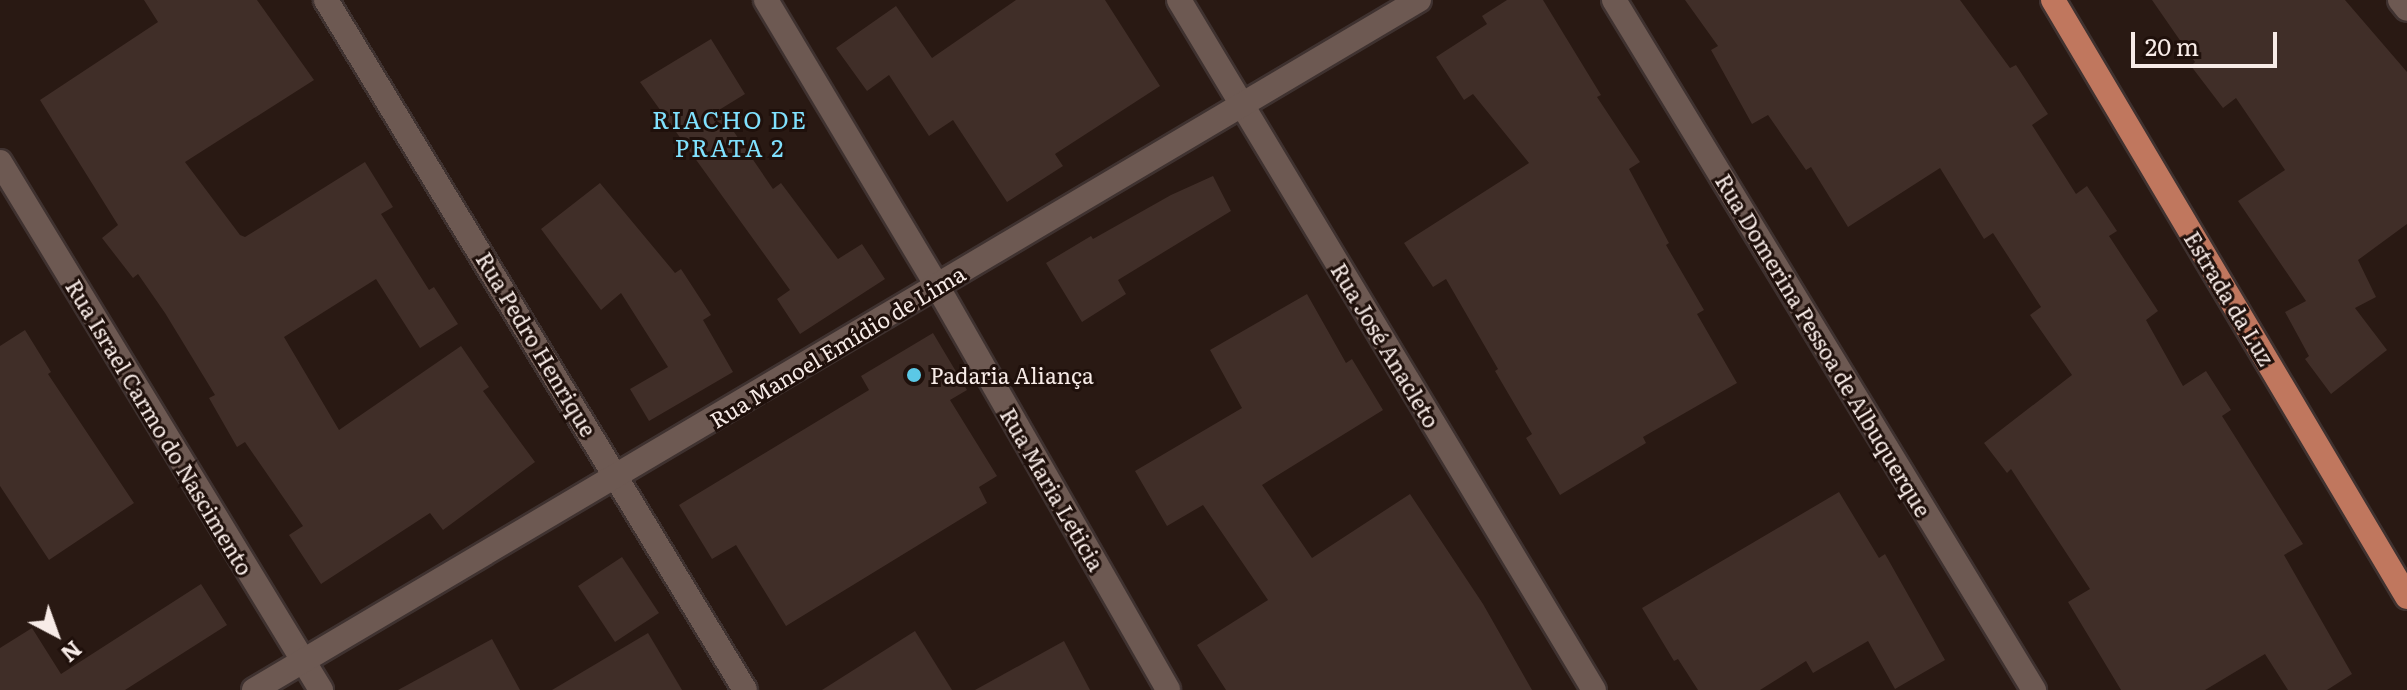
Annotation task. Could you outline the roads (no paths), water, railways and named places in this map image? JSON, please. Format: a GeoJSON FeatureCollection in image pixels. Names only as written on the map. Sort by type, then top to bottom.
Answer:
{"type":"FeatureCollection","features":[{"type":"Feature","properties":{"kind":"main road","name":"Estrada da Luz"},"geometry":{"type":"LineString","coordinates":[[2053,0],[2407,597]]}},
{"type":"Feature","properties":{"kind":"street","name":"Rua Pedro Henrique"},"geometry":{"type":"LineString","coordinates":[[326,0],[745,690]]}},
{"type":"Feature","properties":{"kind":"street","name":"Rua Maria Leticia"},"geometry":{"type":"LineString","coordinates":[[766,0],[937,286],[1168,690]]}},
{"type":"Feature","properties":{"kind":"street","name":"Rua José Anacleto"},"geometry":{"type":"LineString","coordinates":[[1179,0],[1594,690]]}},
{"type":"Feature","properties":{"kind":"street","name":"Rua Manoel Emídio de Lima"},"geometry":{"type":"LineString","coordinates":[[254,690],[1419,0]]}},
{"type":"Feature","properties":{"kind":"street","name":"Rua Domerina Pessoa de Albuquerque"},"geometry":{"type":"LineString","coordinates":[[1614,0],[2034,690]]}},
{"type":"Feature","properties":{"kind":"street"},"geometry":{"type":"LineString","coordinates":[[2400,0],[2407,9]]}},
{"type":"Feature","properties":{"kind":"street","name":"Rua Israel Carmo do Nascimento"},"geometry":{"type":"LineString","coordinates":[[0,162],[321,690]]}},
{"type":"Feature","properties":{"kind":"place","name":"Padaria Aliança"},"geometry":{"type":"Point","coordinates":[914,375]}},
{"type":"Feature","properties":{"kind":"district","name":"RIACHO DE PRATA 2"},"geometry":{"type":"Point","coordinates":[730,133]}}]}
